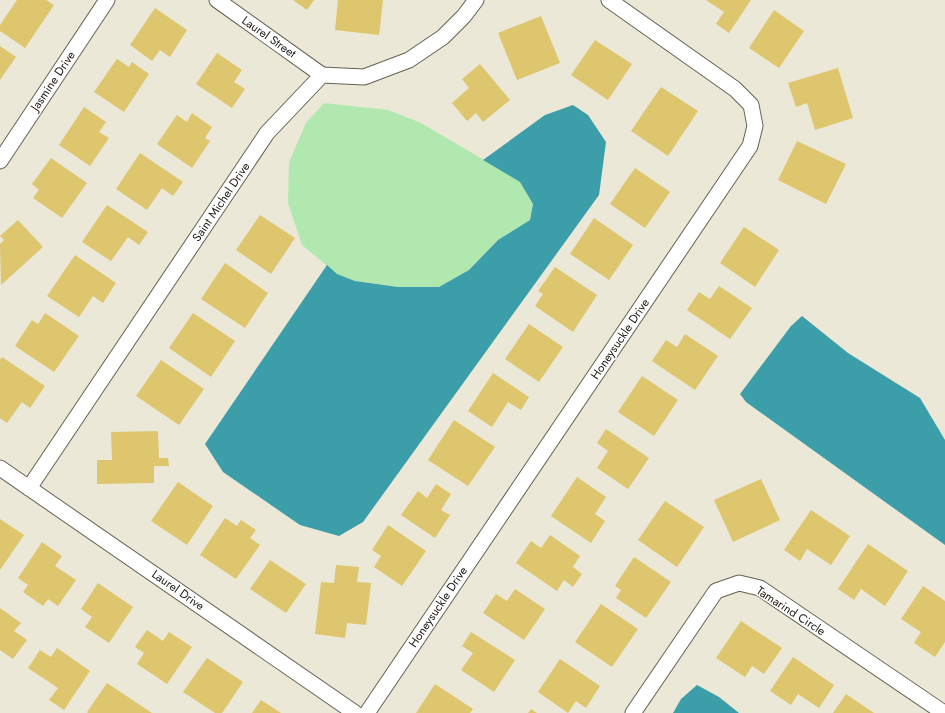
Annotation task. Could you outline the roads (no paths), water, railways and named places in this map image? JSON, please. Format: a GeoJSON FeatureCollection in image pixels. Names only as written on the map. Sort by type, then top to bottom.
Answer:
{"type":"FeatureCollection","features":[{"type":"Feature","properties":{"kind":"street","name":"Jasmine Drive"},"geometry":{"type":"LineString","coordinates":[[0,161],[107,0]]}},
{"type":"Feature","properties":{"kind":"street","name":"Laurel Street"},"geometry":{"type":"LineString","coordinates":[[217,0],[322,75]]}},
{"type":"Feature","properties":{"kind":"street"},"geometry":{"type":"LineString","coordinates":[[322,75],[364,77],[409,60],[443,38],[464,16],[476,0]]}},
{"type":"Feature","properties":{"kind":"street","name":"Honeysuckle Drive"},"geometry":{"type":"LineString","coordinates":[[367,713],[750,146],[755,126],[751,106],[735,89],[609,0]]}},
{"type":"Feature","properties":{"kind":"street","name":"Saint Michel Drive"},"geometry":{"type":"LineString","coordinates":[[29,488],[267,133],[322,75]]}},
{"type":"Feature","properties":{"kind":"street","name":"Laurel Drive"},"geometry":{"type":"LineString","coordinates":[[0,468],[355,713]]}},
{"type":"Feature","properties":{"kind":"street","name":"Tamarind Circle"},"geometry":{"type":"LineString","coordinates":[[634,713],[716,591],[739,583],[760,588],[944,713]]}},
{"type":"Feature","properties":{"kind":"water"},"geometry":{"type":"Polygon","coordinates":[[[573,105],[588,115],[606,142],[599,195],[363,522],[339,536],[300,525],[223,472],[205,444],[327,265],[337,274],[355,281],[398,287],[439,287],[469,270],[498,240],[530,220],[533,204],[520,182],[483,160],[545,115],[573,105]]]}},
{"type":"Feature","properties":{"kind":"water"},"geometry":{"type":"Polygon","coordinates":[[[802,316],[848,353],[920,398],[945,440],[945,545],[746,402],[740,394],[791,326],[802,316]]]}},
{"type":"Feature","properties":{"kind":"water"},"geometry":{"type":"Polygon","coordinates":[[[697,685],[719,697],[739,713],[673,713],[681,699],[697,685]]]}}]}
